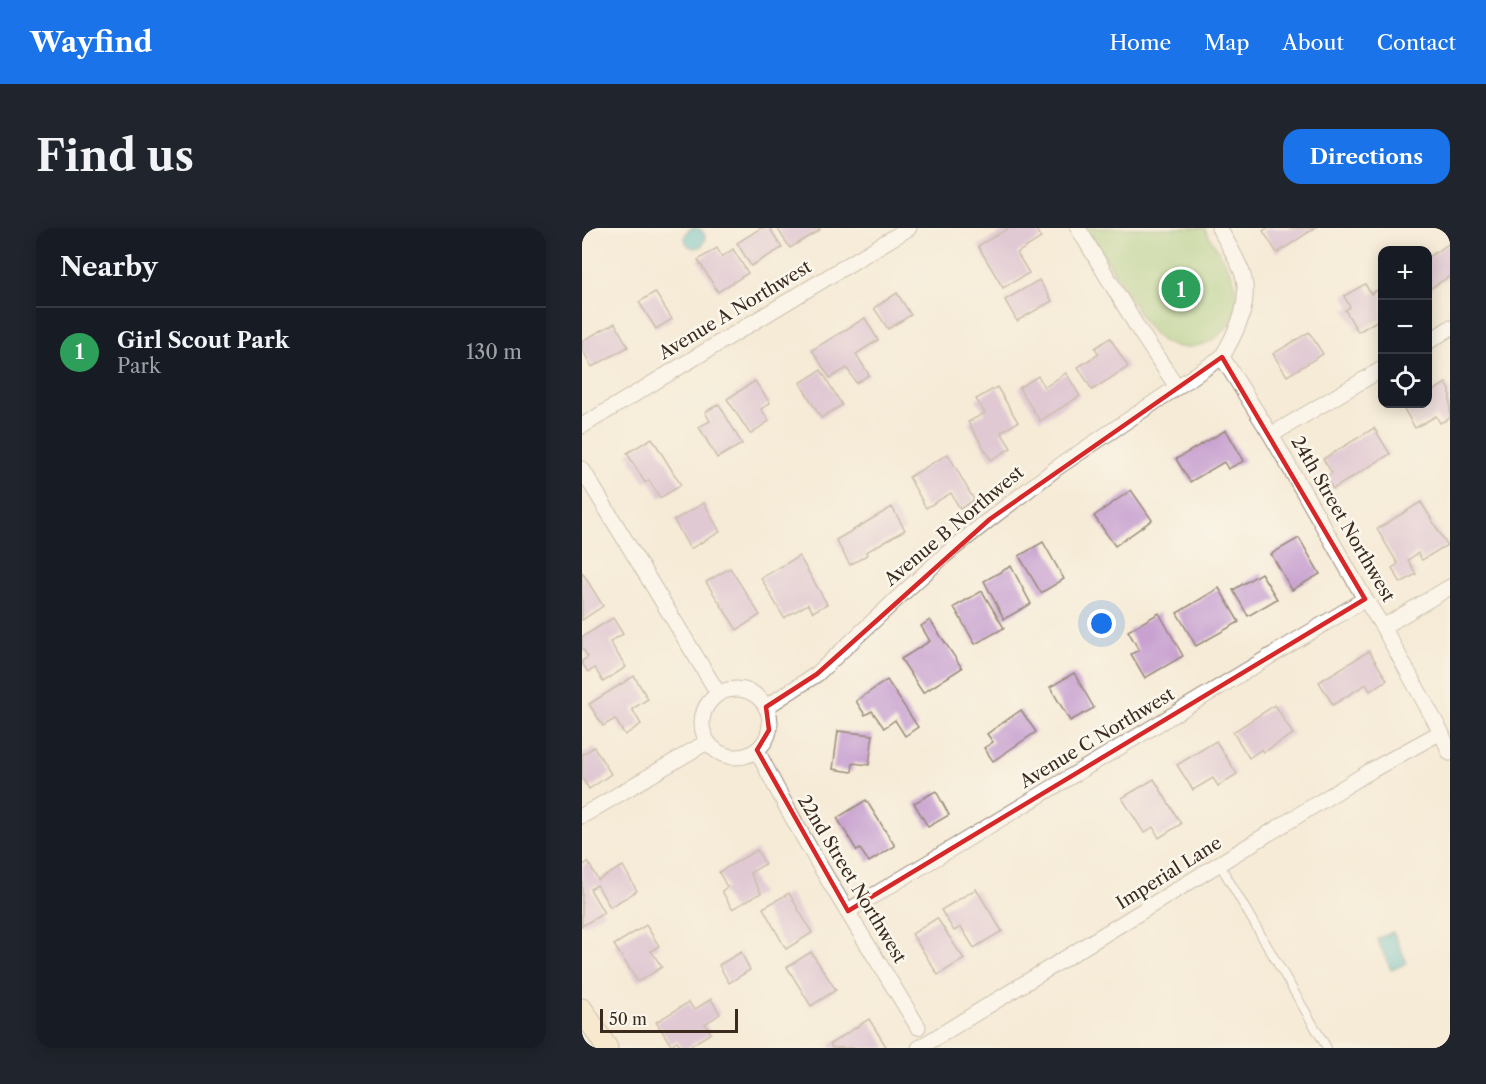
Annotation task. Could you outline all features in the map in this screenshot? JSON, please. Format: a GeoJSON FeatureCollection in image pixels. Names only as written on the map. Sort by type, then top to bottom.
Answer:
{"type":"FeatureCollection","features":[{"type":"Feature","properties":{"kind":"street","name":"Avenue A Northwest"},"geometry":{"type":"LineString","coordinates":[[582,426],[909,228]]}},
{"type":"Feature","properties":{"kind":"street"},"geometry":{"type":"LineString","coordinates":[[1078,228],[1138,330],[1177,387],[1221,357],[1237,328],[1243,311],[1247,294],[1244,278],[1219,228]]}},
{"type":"Feature","properties":{"kind":"street"},"geometry":{"type":"LineString","coordinates":[[1432,339],[1450,328]]}},
{"type":"Feature","properties":{"kind":"street","name":"24th Street Northwest"},"geometry":{"type":"LineString","coordinates":[[1221,357],[1271,435],[1447,742]]}},
{"type":"Feature","properties":{"kind":"street"},"geometry":{"type":"LineString","coordinates":[[1271,435],[1378,372]]}},
{"type":"Feature","properties":{"kind":"street","name":"Avenue B Northwest"},"geometry":{"type":"LineString","coordinates":[[766,707],[818,674],[902,594],[990,519],[1058,467],[1177,387]]}},
{"type":"Feature","properties":{"kind":"street"},"geometry":{"type":"LineString","coordinates":[[582,469],[718,693]]}},
{"type":"Feature","properties":{"kind":"street"},"geometry":{"type":"LineString","coordinates":[[1383,627],[1450,587]]}},
{"type":"Feature","properties":{"kind":"street","name":"Avenue C Northwest"},"geometry":{"type":"LineString","coordinates":[[848,911],[1365,599]]}},
{"type":"Feature","properties":{"kind":"street"},"geometry":{"type":"LineString","coordinates":[[740,689],[751,692],[766,707],[770,718],[765,741],[757,750],[747,755],[736,758],[724,756],[714,750],[702,732],[701,720],[704,710],[718,693],[740,689]]}},
{"type":"Feature","properties":{"kind":"street"},"geometry":{"type":"LineString","coordinates":[[582,816],[707,742]]}},
{"type":"Feature","properties":{"kind":"street","name":"Imperial Lane"},"geometry":{"type":"LineString","coordinates":[[919,1048],[1372,770],[1447,742]]}},
{"type":"Feature","properties":{"kind":"street","name":"22nd Street Northwest"},"geometry":{"type":"LineString","coordinates":[[757,750],[812,852],[918,1027]]}},
{"type":"Feature","properties":{"kind":"street"},"geometry":{"type":"LineString","coordinates":[[582,1009],[608,1048]]}},
{"type":"Feature","properties":{"kind":"lane"},"geometry":{"type":"LineString","coordinates":[[1220,864],[1327,1048]]}},
{"type":"Feature","properties":{"kind":"highlighted area"},"geometry":{"type":"Polygon","coordinates":[[[1222,357],[1365,599],[848,911],[757,750],[769,730],[766,707],[817,674],[990,519],[1222,357]]]}},
{"type":"Feature","properties":{"kind":"green space"},"geometry":{"type":"Polygon","coordinates":[[[1087,228],[1204,228],[1229,268],[1237,294],[1232,319],[1225,330],[1204,344],[1192,347],[1179,347],[1162,341],[1143,320],[1087,228]]]}},
{"type":"Feature","properties":{"kind":"water"},"geometry":{"type":"Polygon","coordinates":[[[691,228],[699,228],[705,234],[705,242],[699,248],[691,248],[685,242],[685,234],[691,228]]]}},
{"type":"Feature","properties":{"kind":"water"},"geometry":{"type":"Polygon","coordinates":[[[1393,932],[1407,963],[1391,970],[1377,939],[1393,932]]]}},
{"type":"Feature","properties":{"kind":"building"},"geometry":{"type":"Polygon","coordinates":[[[761,228],[770,228],[782,248],[751,266],[737,243],[761,228]]]}},
{"type":"Feature","properties":{"kind":"building"},"geometry":{"type":"Polygon","coordinates":[[[777,228],[819,228],[820,230],[790,248],[777,228]]]}},
{"type":"Feature","properties":{"kind":"building"},"geometry":{"type":"Polygon","coordinates":[[[1009,228],[1035,228],[1041,238],[1017,253],[1029,273],[1003,288],[978,246],[1009,228]]]}},
{"type":"Feature","properties":{"kind":"building"},"geometry":{"type":"Polygon","coordinates":[[[1267,228],[1315,228],[1277,253],[1263,231],[1267,228]]]}},
{"type":"Feature","properties":{"kind":"building"},"geometry":{"type":"Polygon","coordinates":[[[1450,243],[1450,276],[1432,287],[1432,254],[1450,243]]]}},
{"type":"Feature","properties":{"kind":"building"},"geometry":{"type":"Polygon","coordinates":[[[717,248],[722,257],[733,249],[748,273],[718,292],[698,260],[717,248]]]}},
{"type":"Feature","properties":{"kind":"building"},"geometry":{"type":"Polygon","coordinates":[[[1039,280],[1052,301],[1017,321],[1005,300],[1039,280]]]}},
{"type":"Feature","properties":{"kind":"building"},"geometry":{"type":"Polygon","coordinates":[[[1365,284],[1371,294],[1378,290],[1378,320],[1358,332],[1345,310],[1350,307],[1344,296],[1365,284]]]}},
{"type":"Feature","properties":{"kind":"building"},"geometry":{"type":"Polygon","coordinates":[[[655,292],[672,319],[656,329],[639,302],[655,292]]]}},
{"type":"Feature","properties":{"kind":"building"},"geometry":{"type":"Polygon","coordinates":[[[897,293],[911,315],[888,329],[874,308],[897,293]]]}},
{"type":"Feature","properties":{"kind":"building"},"geometry":{"type":"Polygon","coordinates":[[[865,318],[878,340],[856,354],[869,375],[856,383],[847,368],[830,378],[812,350],[865,318]]]}},
{"type":"Feature","properties":{"kind":"building"},"geometry":{"type":"Polygon","coordinates":[[[615,323],[628,347],[592,367],[582,349],[582,341],[615,323]]]}},
{"type":"Feature","properties":{"kind":"building"},"geometry":{"type":"Polygon","coordinates":[[[1309,332],[1323,354],[1287,376],[1273,354],[1309,332]]]}},
{"type":"Feature","properties":{"kind":"building"},"geometry":{"type":"Polygon","coordinates":[[[1110,338],[1128,367],[1092,390],[1078,367],[1099,354],[1095,348],[1110,338]]]}},
{"type":"Feature","properties":{"kind":"building"},"geometry":{"type":"Polygon","coordinates":[[[821,370],[842,405],[821,418],[800,383],[821,370]]]}},
{"type":"Feature","properties":{"kind":"building"},"geometry":{"type":"Polygon","coordinates":[[[1066,373],[1080,396],[1040,421],[1019,388],[1038,376],[1045,387],[1066,373]]]}},
{"type":"Feature","properties":{"kind":"building"},"geometry":{"type":"Polygon","coordinates":[[[755,381],[770,403],[761,409],[769,421],[750,434],[727,399],[755,381]]]}},
{"type":"Feature","properties":{"kind":"building"},"geometry":{"type":"Polygon","coordinates":[[[1446,383],[1450,390],[1450,418],[1440,423],[1436,416],[1415,428],[1404,408],[1432,408],[1432,392],[1446,383]]]}},
{"type":"Feature","properties":{"kind":"building"},"geometry":{"type":"Polygon","coordinates":[[[997,387],[1018,422],[1001,432],[1011,448],[991,460],[968,422],[985,413],[976,399],[997,387]]]}},
{"type":"Feature","properties":{"kind":"building"},"geometry":{"type":"Polygon","coordinates":[[[719,404],[742,444],[717,458],[699,427],[710,421],[705,412],[719,404]]]}},
{"type":"Feature","properties":{"kind":"building"},"geometry":{"type":"Polygon","coordinates":[[[1374,428],[1390,454],[1333,489],[1325,477],[1332,473],[1323,459],[1374,428]]]}},
{"type":"Feature","properties":{"kind":"building"},"geometry":{"type":"Polygon","coordinates":[[[1226,430],[1244,461],[1228,469],[1224,462],[1190,482],[1176,459],[1226,430]]]}},
{"type":"Feature","properties":{"kind":"building"},"geometry":{"type":"Polygon","coordinates":[[[652,438],[681,485],[660,498],[649,480],[645,483],[627,453],[652,438]]]}},
{"type":"Feature","properties":{"kind":"building"},"geometry":{"type":"Polygon","coordinates":[[[948,454],[974,500],[960,509],[951,493],[926,508],[909,477],[948,454]]]}},
{"type":"Feature","properties":{"kind":"building"},"geometry":{"type":"Polygon","coordinates":[[[1131,490],[1152,520],[1115,546],[1094,516],[1131,490]]]}},
{"type":"Feature","properties":{"kind":"building"},"geometry":{"type":"Polygon","coordinates":[[[1421,502],[1447,545],[1422,560],[1418,553],[1408,560],[1416,574],[1401,583],[1392,568],[1398,564],[1377,529],[1421,502]]]}},
{"type":"Feature","properties":{"kind":"building"},"geometry":{"type":"Polygon","coordinates":[[[704,503],[720,532],[690,549],[674,520],[704,503]]]}},
{"type":"Feature","properties":{"kind":"building"},"geometry":{"type":"Polygon","coordinates":[[[892,507],[905,530],[866,552],[867,555],[850,565],[836,540],[892,507]]]}},
{"type":"Feature","properties":{"kind":"building"},"geometry":{"type":"Polygon","coordinates":[[[1299,538],[1320,574],[1292,590],[1271,554],[1299,538]]]}},
{"type":"Feature","properties":{"kind":"building"},"geometry":{"type":"Polygon","coordinates":[[[1043,542],[1064,579],[1041,593],[1019,556],[1043,542]]]}},
{"type":"Feature","properties":{"kind":"building"},"geometry":{"type":"Polygon","coordinates":[[[799,556],[827,604],[813,612],[808,604],[784,618],[761,578],[799,556]]]}},
{"type":"Feature","properties":{"kind":"building"},"geometry":{"type":"Polygon","coordinates":[[[1011,566],[1031,604],[1004,619],[984,581],[1011,566]]]}},
{"type":"Feature","properties":{"kind":"building"},"geometry":{"type":"Polygon","coordinates":[[[730,568],[760,615],[737,630],[706,582],[730,568]]]}},
{"type":"Feature","properties":{"kind":"building"},"geometry":{"type":"Polygon","coordinates":[[[582,572],[603,606],[582,620],[582,572]]]}},
{"type":"Feature","properties":{"kind":"building"},"geometry":{"type":"Polygon","coordinates":[[[1261,573],[1277,599],[1248,616],[1233,590],[1261,573]]]}},
{"type":"Feature","properties":{"kind":"building"},"geometry":{"type":"Polygon","coordinates":[[[1219,588],[1239,622],[1196,646],[1177,613],[1219,588]]]}},
{"type":"Feature","properties":{"kind":"building"},"geometry":{"type":"Polygon","coordinates":[[[982,591],[1004,628],[975,644],[954,607],[982,591]]]}},
{"type":"Feature","properties":{"kind":"building"},"geometry":{"type":"Polygon","coordinates":[[[1159,613],[1183,656],[1145,678],[1131,654],[1139,650],[1128,631],[1159,613]]]}},
{"type":"Feature","properties":{"kind":"building"},"geometry":{"type":"Polygon","coordinates":[[[613,618],[623,634],[610,642],[626,667],[603,682],[595,668],[588,672],[582,663],[588,657],[582,648],[582,637],[613,618]]]}},
{"type":"Feature","properties":{"kind":"building"},"geometry":{"type":"Polygon","coordinates":[[[930,620],[962,668],[923,693],[901,659],[930,641],[921,626],[930,620]]]}},
{"type":"Feature","properties":{"kind":"building"},"geometry":{"type":"Polygon","coordinates":[[[1369,651],[1387,680],[1370,691],[1366,684],[1333,705],[1319,682],[1369,651]]]}},
{"type":"Feature","properties":{"kind":"building"},"geometry":{"type":"Polygon","coordinates":[[[1074,673],[1094,708],[1070,721],[1050,687],[1074,673]]]}},
{"type":"Feature","properties":{"kind":"building"},"geometry":{"type":"Polygon","coordinates":[[[634,676],[648,699],[632,709],[641,724],[625,735],[615,719],[603,726],[589,704],[634,676]]]}},
{"type":"Feature","properties":{"kind":"building"},"geometry":{"type":"Polygon","coordinates":[[[887,680],[918,727],[905,736],[895,720],[884,728],[872,711],[865,715],[856,701],[887,680]]]}},
{"type":"Feature","properties":{"kind":"building"},"geometry":{"type":"Polygon","coordinates":[[[1275,705],[1293,734],[1264,752],[1262,749],[1249,758],[1233,732],[1275,705]]]}},
{"type":"Feature","properties":{"kind":"building"},"geometry":{"type":"Polygon","coordinates":[[[1021,710],[1036,732],[993,761],[984,748],[993,742],[987,734],[1021,710]]]}},
{"type":"Feature","properties":{"kind":"building"},"geometry":{"type":"Polygon","coordinates":[[[838,731],[873,735],[869,765],[853,763],[852,772],[833,769],[838,731]]]}},
{"type":"Feature","properties":{"kind":"building"},"geometry":{"type":"Polygon","coordinates":[[[1216,741],[1237,774],[1218,786],[1213,778],[1193,790],[1177,765],[1216,741]]]}},
{"type":"Feature","properties":{"kind":"building"},"geometry":{"type":"Polygon","coordinates":[[[594,747],[611,774],[589,789],[582,778],[582,755],[594,747]]]}},
{"type":"Feature","properties":{"kind":"building"},"geometry":{"type":"Polygon","coordinates":[[[1154,779],[1181,824],[1159,838],[1153,827],[1144,833],[1122,798],[1154,779]]]}},
{"type":"Feature","properties":{"kind":"building"},"geometry":{"type":"Polygon","coordinates":[[[936,791],[949,815],[928,827],[914,803],[936,791]]]}},
{"type":"Feature","properties":{"kind":"building"},"geometry":{"type":"Polygon","coordinates":[[[866,800],[895,846],[869,862],[860,849],[857,851],[837,818],[866,800]]]}},
{"type":"Feature","properties":{"kind":"building"},"geometry":{"type":"Polygon","coordinates":[[[757,850],[765,864],[750,873],[761,893],[732,909],[722,891],[727,887],[719,872],[757,850]]]}},
{"type":"Feature","properties":{"kind":"building"},"geometry":{"type":"Polygon","coordinates":[[[588,862],[598,880],[623,866],[637,891],[610,907],[597,885],[590,889],[604,913],[582,926],[582,866],[588,862]]]}},
{"type":"Feature","properties":{"kind":"building"},"geometry":{"type":"Polygon","coordinates":[[[976,889],[1002,931],[974,948],[961,927],[954,931],[941,910],[976,889]]]}},
{"type":"Feature","properties":{"kind":"building"},"geometry":{"type":"Polygon","coordinates":[[[789,893],[812,933],[786,949],[763,908],[789,893]]]}},
{"type":"Feature","properties":{"kind":"building"},"geometry":{"type":"Polygon","coordinates":[[[937,918],[964,959],[938,975],[912,934],[937,918]]]}},
{"type":"Feature","properties":{"kind":"building"},"geometry":{"type":"Polygon","coordinates":[[[646,925],[659,946],[651,951],[662,967],[638,982],[614,945],[646,925]]]}},
{"type":"Feature","properties":{"kind":"building"},"geometry":{"type":"Polygon","coordinates":[[[741,952],[750,970],[729,983],[719,965],[741,952]]]}},
{"type":"Feature","properties":{"kind":"building"},"geometry":{"type":"Polygon","coordinates":[[[811,952],[836,990],[811,1006],[787,967],[811,952]]]}},
{"type":"Feature","properties":{"kind":"building"},"geometry":{"type":"Polygon","coordinates":[[[711,999],[720,1014],[705,1024],[711,1033],[687,1048],[682,1048],[677,1041],[671,1045],[656,1022],[689,1002],[694,1010],[711,999]]]}},
{"type":"Feature","properties":{"kind":"building"},"geometry":{"type":"Polygon","coordinates":[[[869,1019],[887,1048],[832,1048],[830,1044],[869,1019]]]}},
{"type":"Feature","properties":{"kind":"place","name":"Girl Scout Park"},"geometry":{"type":"Point","coordinates":[1181,289]}}]}
